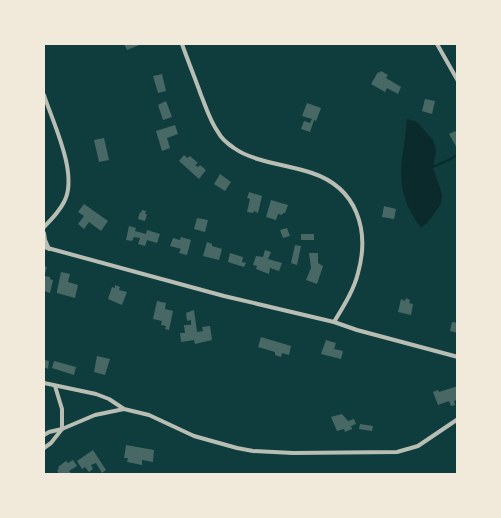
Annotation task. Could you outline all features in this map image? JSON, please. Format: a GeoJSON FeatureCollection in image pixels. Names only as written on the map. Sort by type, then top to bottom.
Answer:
{"type":"FeatureCollection","features":[{"type":"Feature","properties":{"kind":"street"},"geometry":{"type":"LineString","coordinates":[[182,44],[210,119],[222,138],[234,148],[255,158],[313,173],[329,180],[343,191],[355,208],[362,234],[362,255],[358,275],[334,322]]}},
{"type":"Feature","properties":{"kind":"street"},"geometry":{"type":"LineString","coordinates":[[437,44],[458,81]]}},
{"type":"Feature","properties":{"kind":"street"},"geometry":{"type":"LineString","coordinates":[[44,95],[63,150],[69,187],[56,215],[44,227]]}},
{"type":"Feature","properties":{"kind":"street"},"geometry":{"type":"LineString","coordinates":[[44,233],[49,249]]}},
{"type":"Feature","properties":{"kind":"street"},"geometry":{"type":"LineString","coordinates":[[44,247],[224,296],[334,322],[458,357]]}},
{"type":"Feature","properties":{"kind":"street"},"geometry":{"type":"LineString","coordinates":[[44,383],[96,394],[124,409],[149,415],[203,439],[253,451],[397,452],[418,446],[458,420]]}},
{"type":"Feature","properties":{"kind":"street"},"geometry":{"type":"LineString","coordinates":[[44,448],[62,429],[61,401],[55,385]]}},
{"type":"Feature","properties":{"kind":"street"},"geometry":{"type":"LineString","coordinates":[[44,435],[94,415],[124,409]]}},
{"type":"Feature","properties":{"kind":"water"},"geometry":{"type":"Polygon","coordinates":[[[407,119],[417,122],[433,140],[436,151],[433,168],[442,194],[441,204],[421,228],[412,213],[402,187],[401,175],[407,119]]]}},
{"type":"Feature","properties":{"kind":"building"},"geometry":{"type":"Polygon","coordinates":[[[124,44],[142,44],[127,50],[124,44]]]}},
{"type":"Feature","properties":{"kind":"building"},"geometry":{"type":"Polygon","coordinates":[[[381,71],[388,75],[386,78],[401,87],[398,94],[387,88],[385,92],[371,84],[381,71]]]}},
{"type":"Feature","properties":{"kind":"building"},"geometry":{"type":"Polygon","coordinates":[[[162,74],[166,91],[158,93],[153,76],[162,74]]]}},
{"type":"Feature","properties":{"kind":"building"},"geometry":{"type":"Polygon","coordinates":[[[425,99],[435,101],[432,114],[422,111],[425,99]]]}},
{"type":"Feature","properties":{"kind":"building"},"geometry":{"type":"Polygon","coordinates":[[[166,101],[172,117],[163,120],[158,105],[166,101]]]}},
{"type":"Feature","properties":{"kind":"building"},"geometry":{"type":"Polygon","coordinates":[[[307,103],[321,108],[310,132],[301,129],[304,121],[310,123],[312,119],[302,116],[307,103]]]}},
{"type":"Feature","properties":{"kind":"building"},"geometry":{"type":"Polygon","coordinates":[[[175,125],[178,134],[167,138],[170,148],[162,151],[156,131],[175,125]]]}},
{"type":"Feature","properties":{"kind":"building"},"geometry":{"type":"Polygon","coordinates":[[[455,131],[458,135],[458,150],[449,134],[455,131]]]}},
{"type":"Feature","properties":{"kind":"building"},"geometry":{"type":"Polygon","coordinates":[[[104,138],[109,160],[99,162],[94,140],[104,138]]]}},
{"type":"Feature","properties":{"kind":"building"},"geometry":{"type":"Polygon","coordinates":[[[184,155],[187,158],[190,156],[198,163],[195,165],[198,167],[200,165],[206,170],[199,179],[179,161],[184,155]]]}},
{"type":"Feature","properties":{"kind":"building"},"geometry":{"type":"Polygon","coordinates":[[[220,174],[231,182],[225,191],[214,184],[220,174]]]}},
{"type":"Feature","properties":{"kind":"building"},"geometry":{"type":"Polygon","coordinates":[[[249,192],[262,196],[258,213],[247,212],[249,192]]]}},
{"type":"Feature","properties":{"kind":"building"},"geometry":{"type":"Polygon","coordinates":[[[271,200],[288,205],[285,213],[278,214],[276,220],[266,217],[271,200]]]}},
{"type":"Feature","properties":{"kind":"building"},"geometry":{"type":"Polygon","coordinates":[[[84,204],[108,221],[101,231],[89,222],[84,229],[78,224],[84,216],[78,212],[84,204]]]}},
{"type":"Feature","properties":{"kind":"building"},"geometry":{"type":"Polygon","coordinates":[[[384,206],[396,209],[394,219],[382,217],[384,206]]]}},
{"type":"Feature","properties":{"kind":"building"},"geometry":{"type":"Polygon","coordinates":[[[142,210],[147,214],[145,221],[138,219],[142,210]]]}},
{"type":"Feature","properties":{"kind":"building"},"geometry":{"type":"Polygon","coordinates":[[[197,218],[208,220],[205,232],[194,229],[197,218]]]}},
{"type":"Feature","properties":{"kind":"building"},"geometry":{"type":"Polygon","coordinates":[[[129,226],[136,228],[135,231],[146,234],[147,230],[160,234],[157,243],[147,240],[145,246],[138,244],[140,238],[134,237],[132,241],[126,240],[129,226]]]}},
{"type":"Feature","properties":{"kind":"building"},"geometry":{"type":"Polygon","coordinates":[[[287,228],[290,236],[283,238],[280,230],[287,228]]]}},
{"type":"Feature","properties":{"kind":"building"},"geometry":{"type":"Polygon","coordinates":[[[301,234],[314,234],[314,240],[301,240],[301,234]]]}},
{"type":"Feature","properties":{"kind":"building"},"geometry":{"type":"Polygon","coordinates":[[[181,237],[191,240],[187,255],[179,253],[181,249],[170,246],[173,238],[180,240],[181,237]]]}},
{"type":"Feature","properties":{"kind":"building"},"geometry":{"type":"Polygon","coordinates":[[[207,242],[222,249],[219,260],[203,256],[207,242]]]}},
{"type":"Feature","properties":{"kind":"building"},"geometry":{"type":"Polygon","coordinates":[[[295,245],[301,246],[297,265],[291,263],[295,245]]]}},
{"type":"Feature","properties":{"kind":"building"},"geometry":{"type":"Polygon","coordinates":[[[265,250],[271,252],[268,259],[282,263],[279,271],[270,268],[269,274],[256,269],[257,266],[253,265],[256,256],[263,257],[265,250]]]}},
{"type":"Feature","properties":{"kind":"building"},"geometry":{"type":"Polygon","coordinates":[[[230,253],[243,257],[242,262],[246,263],[244,267],[228,262],[230,253]]]}},
{"type":"Feature","properties":{"kind":"building"},"geometry":{"type":"Polygon","coordinates":[[[309,253],[318,253],[318,263],[323,266],[317,284],[306,280],[311,268],[309,253]]]}},
{"type":"Feature","properties":{"kind":"building"},"geometry":{"type":"Polygon","coordinates":[[[61,272],[70,274],[68,282],[78,285],[75,298],[57,293],[61,272]]]}},
{"type":"Feature","properties":{"kind":"building"},"geometry":{"type":"Polygon","coordinates":[[[44,276],[53,280],[50,293],[44,291],[44,276]]]}},
{"type":"Feature","properties":{"kind":"building"},"geometry":{"type":"Polygon","coordinates":[[[115,285],[120,287],[119,290],[127,292],[122,305],[108,299],[115,285]]]}},
{"type":"Feature","properties":{"kind":"building"},"geometry":{"type":"Polygon","coordinates":[[[406,298],[410,300],[409,303],[413,304],[411,315],[398,312],[401,299],[405,301],[406,298]]]}},
{"type":"Feature","properties":{"kind":"building"},"geometry":{"type":"Polygon","coordinates":[[[157,301],[166,303],[165,309],[173,311],[169,330],[165,329],[166,326],[161,325],[162,321],[153,319],[157,301]]]}},
{"type":"Feature","properties":{"kind":"building"},"geometry":{"type":"Polygon","coordinates":[[[194,310],[197,332],[203,331],[202,327],[210,326],[212,340],[195,344],[194,340],[181,342],[180,333],[185,333],[184,325],[191,325],[191,320],[187,321],[186,313],[194,310]]]}},
{"type":"Feature","properties":{"kind":"building"},"geometry":{"type":"Polygon","coordinates":[[[452,322],[458,323],[458,333],[450,331],[452,322]]]}},
{"type":"Feature","properties":{"kind":"building"},"geometry":{"type":"Polygon","coordinates":[[[261,337],[291,346],[289,355],[282,353],[281,357],[275,355],[275,352],[258,347],[261,337]]]}},
{"type":"Feature","properties":{"kind":"building"},"geometry":{"type":"Polygon","coordinates":[[[326,340],[336,343],[334,349],[343,351],[341,359],[321,354],[326,340]]]}},
{"type":"Feature","properties":{"kind":"building"},"geometry":{"type":"Polygon","coordinates":[[[97,356],[110,359],[105,375],[94,372],[97,356]]]}},
{"type":"Feature","properties":{"kind":"building"},"geometry":{"type":"Polygon","coordinates":[[[44,360],[49,361],[48,369],[44,367],[44,360]]]}},
{"type":"Feature","properties":{"kind":"building"},"geometry":{"type":"Polygon","coordinates":[[[54,361],[76,367],[74,375],[52,368],[54,361]]]}},
{"type":"Feature","properties":{"kind":"building"},"geometry":{"type":"Polygon","coordinates":[[[458,386],[458,399],[454,401],[455,405],[451,406],[449,401],[438,405],[433,392],[458,386]]]}},
{"type":"Feature","properties":{"kind":"building"},"geometry":{"type":"Polygon","coordinates":[[[342,414],[348,421],[354,419],[356,424],[345,432],[344,429],[337,431],[331,417],[342,414]]]}},
{"type":"Feature","properties":{"kind":"building"},"geometry":{"type":"Polygon","coordinates":[[[360,424],[373,426],[372,431],[359,429],[360,424]]]}},
{"type":"Feature","properties":{"kind":"building"},"geometry":{"type":"Polygon","coordinates":[[[126,445],[154,450],[153,462],[142,460],[142,465],[127,462],[128,458],[124,458],[126,445]]]}},
{"type":"Feature","properties":{"kind":"building"},"geometry":{"type":"Polygon","coordinates":[[[93,450],[106,470],[102,473],[96,463],[91,465],[93,469],[89,472],[85,467],[82,469],[77,461],[93,450]]]}},
{"type":"Feature","properties":{"kind":"building"},"geometry":{"type":"Polygon","coordinates":[[[73,460],[77,466],[69,471],[72,474],[59,474],[58,467],[66,461],[68,463],[73,460]]]}},
{"type":"Feature","properties":{"kind":"waterway"},"geometry":{"type":"LineString","coordinates":[[433,167],[458,154]]}}]}
